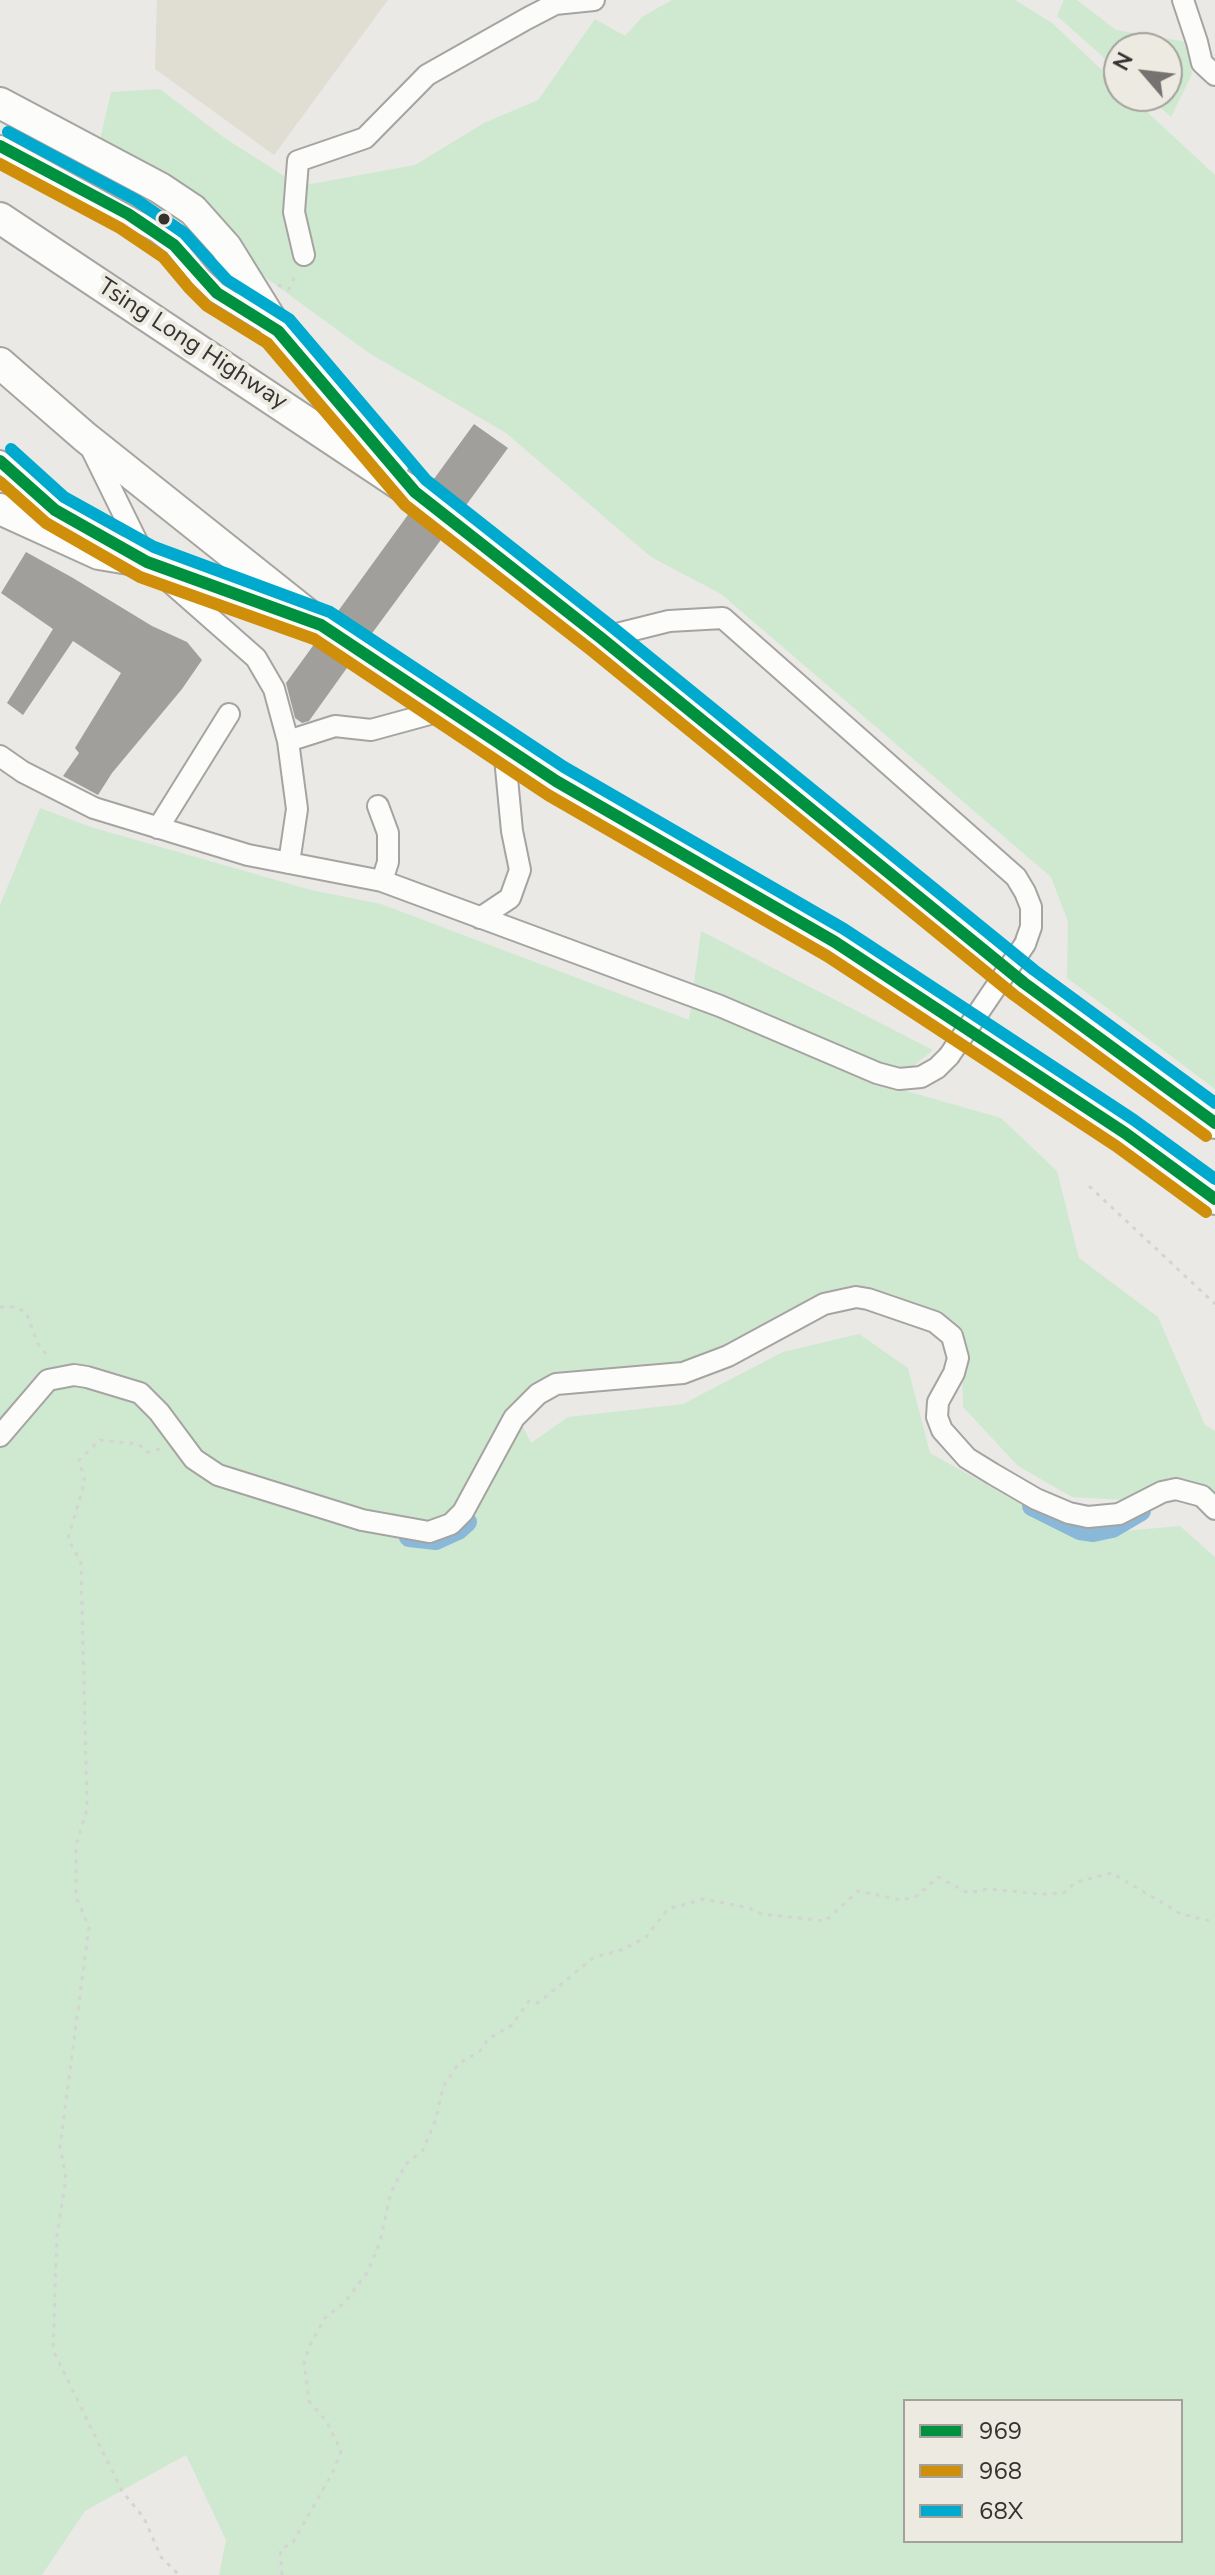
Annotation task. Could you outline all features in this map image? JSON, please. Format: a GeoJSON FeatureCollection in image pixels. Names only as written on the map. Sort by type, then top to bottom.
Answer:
{"type":"FeatureCollection","features":[{"type":"Feature","properties":{"kind":"highway"},"geometry":{"type":"LineString","coordinates":[[0,103],[160,188],[193,210],[226,247],[278,331],[415,492]]}},
{"type":"Feature","properties":{"kind":"highway","name":"Tsing Long Highway"},"geometry":{"type":"LineString","coordinates":[[0,218],[415,492],[601,638],[1024,983],[1215,1123]]}},
{"type":"Feature","properties":{"kind":"highway"},"geometry":{"type":"LineString","coordinates":[[0,363],[85,437],[321,625],[569,788],[835,942],[1125,1133],[1215,1199]]}},
{"type":"Feature","properties":{"kind":"highway"},"geometry":{"type":"LineString","coordinates":[[0,509],[99,554],[147,562],[321,625]]}},
{"type":"Feature","properties":{"kind":"street"},"geometry":{"type":"LineString","coordinates":[[304,255],[294,212],[298,161],[365,138],[427,75],[528,18],[555,4],[594,0]]}},
{"type":"Feature","properties":{"kind":"street"},"geometry":{"type":"LineString","coordinates":[[1183,0],[1202,63],[1215,75]]}},
{"type":"Feature","properties":{"kind":"street"},"geometry":{"type":"LineString","coordinates":[[0,146],[157,232],[174,245],[217,293],[278,331]]}},
{"type":"Feature","properties":{"kind":"street"},"geometry":{"type":"LineString","coordinates":[[85,437],[147,562]]}},
{"type":"Feature","properties":{"kind":"street"},"geometry":{"type":"LineString","coordinates":[[0,461],[55,510],[147,562],[256,658],[274,689],[288,741],[297,809],[289,863]]}},
{"type":"Feature","properties":{"kind":"street"},"geometry":{"type":"LineString","coordinates":[[0,756],[23,772],[94,808],[248,855],[382,881],[720,1006],[877,1073],[899,1079],[915,1078],[937,1068],[949,1056],[1025,944],[1031,927],[1031,907],[1016,877],[723,618],[669,621],[601,638]]}},
{"type":"Feature","properties":{"kind":"street"},"geometry":{"type":"LineString","coordinates":[[288,741],[335,726],[371,730],[448,709]]}},
{"type":"Feature","properties":{"kind":"street"},"geometry":{"type":"LineString","coordinates":[[158,828],[229,714]]}},
{"type":"Feature","properties":{"kind":"street"},"geometry":{"type":"LineString","coordinates":[[480,918],[510,898],[520,870],[512,831],[504,747]]}},
{"type":"Feature","properties":{"kind":"street"},"geometry":{"type":"LineString","coordinates":[[378,806],[388,833],[388,862],[382,881]]}},
{"type":"Feature","properties":{"kind":"street"},"geometry":{"type":"LineString","coordinates":[[0,1436],[48,1380],[87,1377],[140,1393],[159,1412],[194,1459],[218,1475],[362,1520],[429,1532],[451,1524],[463,1512],[514,1418],[538,1394],[556,1384],[683,1373],[728,1356],[824,1304],[842,1299],[868,1299],[935,1322],[952,1336],[958,1358],[954,1373],[938,1402],[937,1417],[942,1430],[967,1458],[993,1474],[1036,1499],[1069,1513],[1088,1517],[1119,1514],[1162,1492],[1176,1489],[1202,1496],[1215,1509]]}},
{"type":"Feature","properties":{"kind":"path"},"geometry":{"type":"LineString","coordinates":[[276,284],[289,289],[304,255]]}},
{"type":"Feature","properties":{"kind":"path"},"geometry":{"type":"LineString","coordinates":[[1089,1186],[1215,1304]]}},
{"type":"Feature","properties":{"kind":"path"},"geometry":{"type":"LineString","coordinates":[[0,1307],[15,1307],[26,1312],[38,1344],[61,1378]]}},
{"type":"Feature","properties":{"kind":"path"},"geometry":{"type":"LineString","coordinates":[[165,1443],[163,1448],[147,1452],[138,1444],[100,1440],[79,1460],[85,1481],[68,1538],[81,1563],[87,1809],[76,1845],[76,1897],[89,1927],[60,2146],[66,2179],[57,2234],[53,2350],[122,2491],[144,2518],[161,2557],[179,2575]]}},
{"type":"Feature","properties":{"kind":"path"},"geometry":{"type":"LineString","coordinates":[[282,2575],[280,2550],[293,2542],[332,2474],[341,2451],[327,2422],[309,2401],[304,2363],[310,2345],[325,2318],[344,2303],[367,2273],[380,2242],[391,2192],[406,2164],[423,2150],[436,2119],[443,2087],[458,2064],[480,2051],[488,2039],[512,2025],[529,2001],[538,2003],[593,1958],[624,1949],[646,1937],[668,1909],[704,1899],[749,1908],[761,1914],[825,1921],[858,1891],[902,1900],[917,1896],[938,1877],[968,1893],[988,1889],[1053,1894],[1064,1893],[1076,1882],[1112,1873],[1181,1914],[1215,1922]]}},
{"type":"Feature","properties":{"kind":"shaded area"},"geometry":{"type":"Polygon","coordinates":[[[157,0],[388,0],[274,155],[155,69],[157,0]]]}},
{"type":"Feature","properties":{"kind":"green space"},"geometry":{"type":"Polygon","coordinates":[[[672,0],[1015,0],[1052,23],[1103,71],[1103,112],[1147,112],[1215,175],[1215,1089],[1067,978],[1068,922],[1051,877],[721,594],[651,557],[506,433],[369,353],[262,275],[193,193],[100,140],[111,92],[160,89],[226,139],[300,186],[415,165],[484,123],[538,100],[595,19],[625,36],[642,17],[672,0]]]}},
{"type":"Feature","properties":{"kind":"green space"},"geometry":{"type":"Polygon","coordinates":[[[1064,0],[1077,0],[1116,30],[1128,32],[1103,32],[1103,57],[1057,16],[1064,0]]]}},
{"type":"Feature","properties":{"kind":"green space"},"geometry":{"type":"Polygon","coordinates":[[[1183,41],[1187,42],[1192,74],[1183,92],[1183,41]]]}},
{"type":"Feature","properties":{"kind":"green space"},"geometry":{"type":"Polygon","coordinates":[[[40,808],[91,827],[311,890],[381,904],[689,1020],[701,931],[933,1050],[889,1086],[1001,1118],[1057,1171],[1079,1258],[1158,1317],[1205,1425],[1215,1431],[1215,1497],[1124,1500],[1072,1497],[1018,1466],[963,1407],[961,1337],[836,1294],[763,1331],[669,1372],[568,1373],[538,1381],[512,1403],[531,1443],[568,1417],[683,1404],[783,1352],[859,1334],[908,1368],[930,1453],[1077,1535],[1180,1526],[1215,1557],[1215,2575],[219,2575],[226,2540],[186,2455],[85,2511],[42,2575],[0,2575],[0,905],[40,808]]]}},
{"type":"Feature","properties":{"kind":"building"},"geometry":{"type":"Polygon","coordinates":[[[474,424],[508,448],[464,508],[431,483],[474,424]]]}},
{"type":"Feature","properties":{"kind":"building"},"geometry":{"type":"Polygon","coordinates":[[[410,512],[443,537],[370,636],[336,614],[410,512]]]}},
{"type":"Feature","properties":{"kind":"building"},"geometry":{"type":"Polygon","coordinates":[[[26,552],[152,626],[187,642],[202,660],[98,795],[63,776],[79,753],[75,748],[121,673],[73,641],[23,715],[7,703],[53,629],[1,593],[26,552]]]}},
{"type":"Feature","properties":{"kind":"building"},"geometry":{"type":"Polygon","coordinates":[[[315,643],[349,665],[309,721],[302,723],[295,718],[286,683],[315,643]]]}},
{"type":"Feature","properties":{"kind":"waterway"},"geometry":{"type":"LineString","coordinates":[[1032,1506],[1080,1530],[1093,1532],[1112,1528],[1141,1511]]}},
{"type":"Feature","properties":{"kind":"waterway"},"geometry":{"type":"LineString","coordinates":[[409,1537],[436,1540],[467,1522]]}},
{"type":"Feature","properties":{"kind":"transit line","name":"68X"},"geometry":{"type":"LineString","coordinates":[[8,132],[136,200],[184,233],[227,280],[289,319],[426,480],[611,626],[1034,970],[1215,1103]]}},
{"type":"Feature","properties":{"kind":"transit line","name":"969"},"geometry":{"type":"LineString","coordinates":[[0,146],[128,214],[174,245],[217,293],[278,331],[415,492],[601,638],[1024,983],[1215,1123]]}},
{"type":"Feature","properties":{"kind":"transit line","name":"968"},"geometry":{"type":"LineString","coordinates":[[0,164],[120,228],[163,257],[207,306],[267,343],[405,505],[591,650],[1014,995],[1206,1136]]}},
{"type":"Feature","properties":{"kind":"transit line","name":"68X"},"geometry":{"type":"LineString","coordinates":[[11,449],[64,497],[154,547],[330,612],[564,767],[844,929],[1134,1120],[1215,1179]]}},
{"type":"Feature","properties":{"kind":"transit line","name":"969"},"geometry":{"type":"LineString","coordinates":[[0,461],[55,510],[147,562],[321,625],[556,781],[835,942],[1125,1133],[1215,1199]]}},
{"type":"Feature","properties":{"kind":"transit line","name":"968"},"geometry":{"type":"LineString","coordinates":[[0,482],[46,523],[140,577],[314,639],[548,795],[827,956],[1116,1146],[1206,1212]]}}]}
